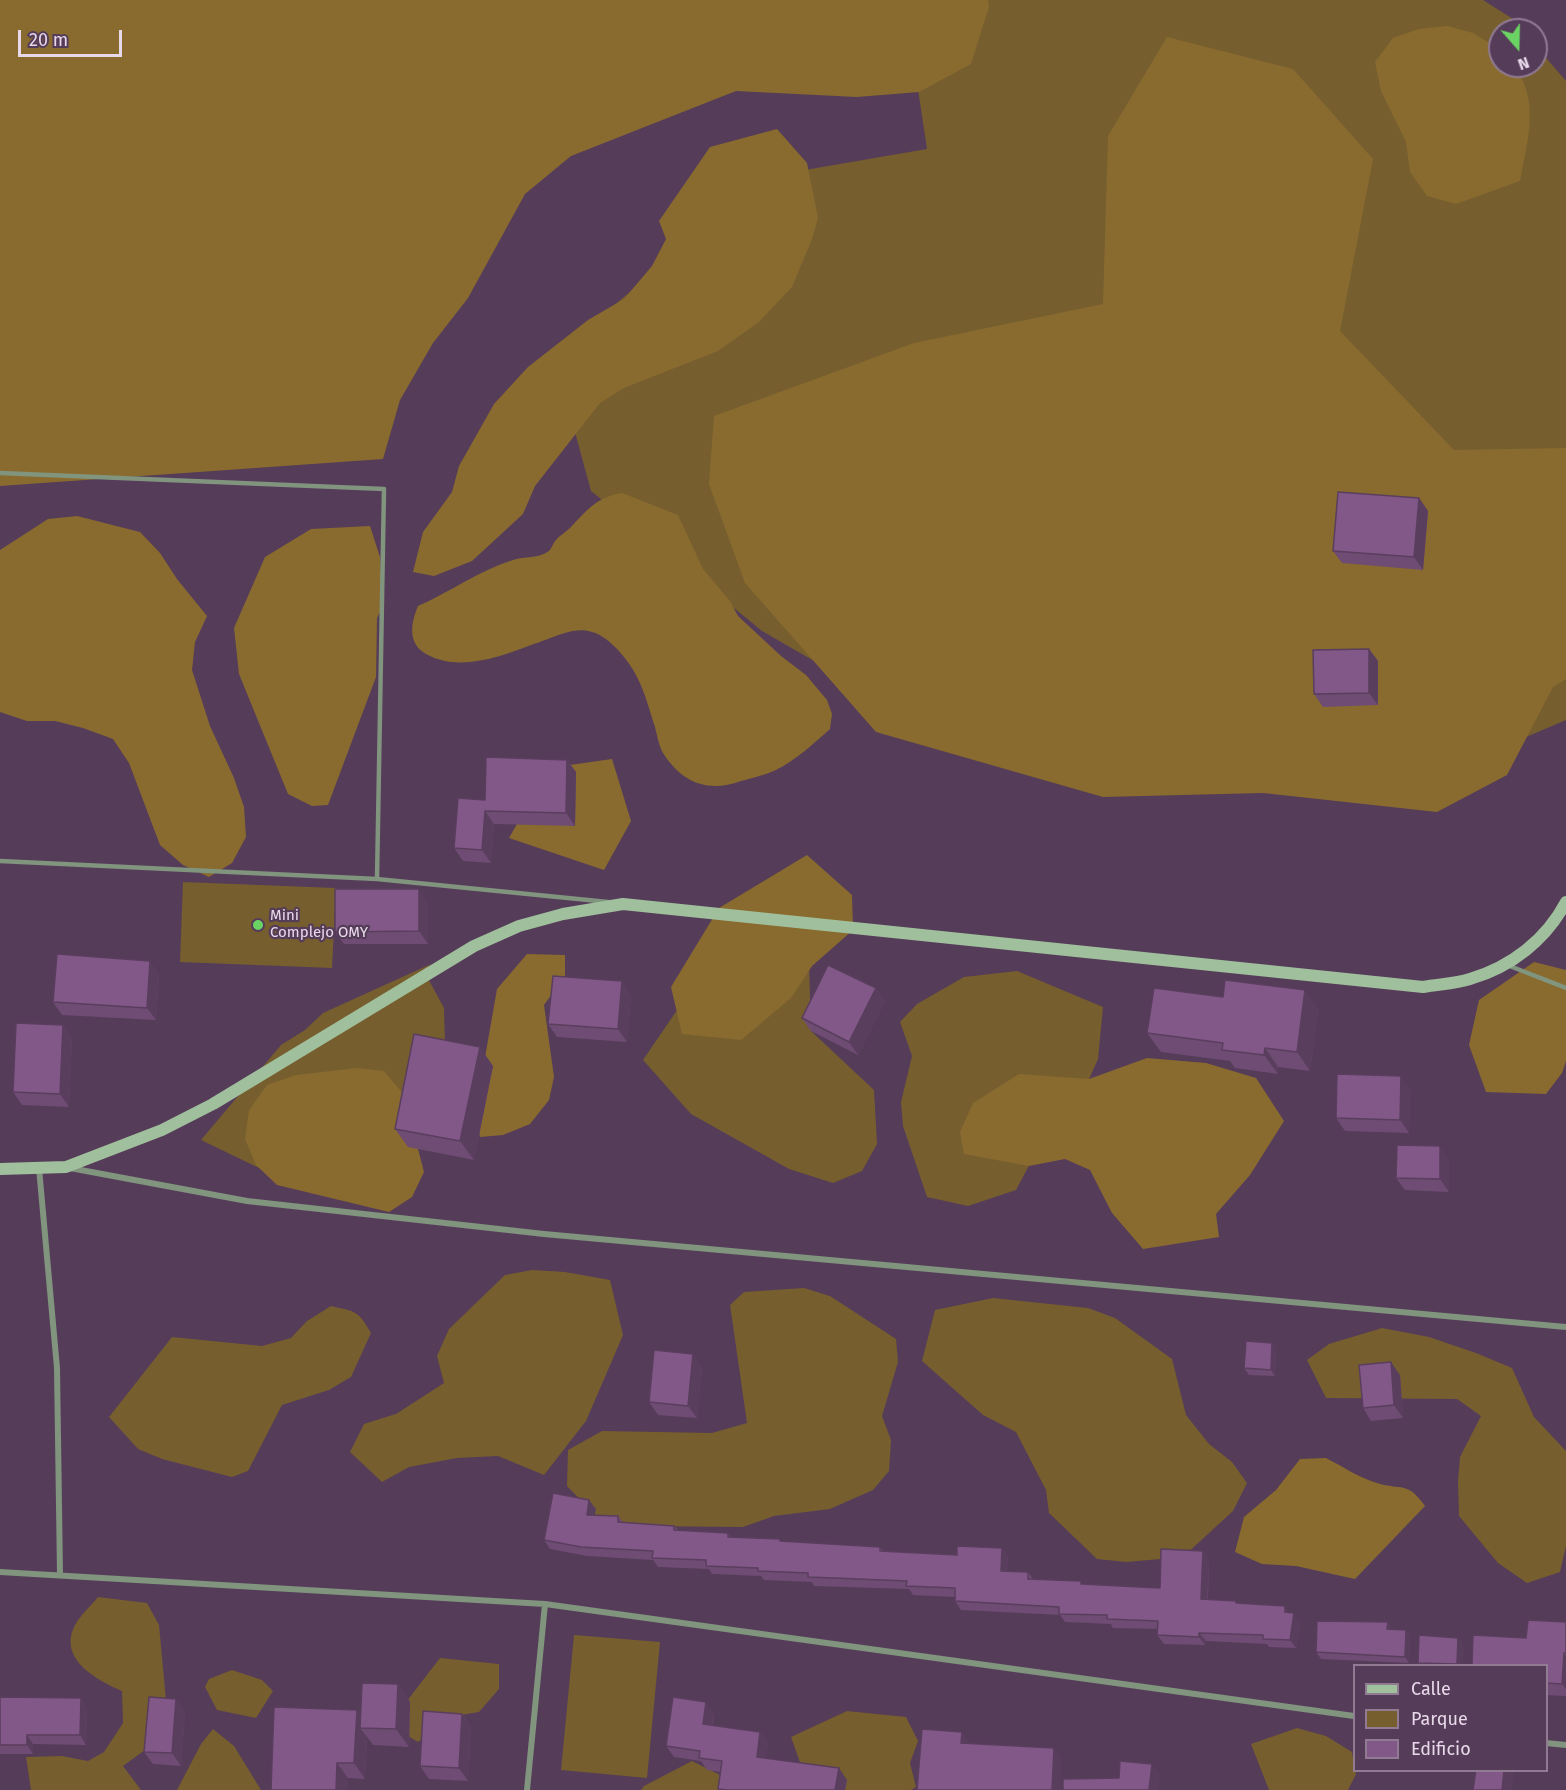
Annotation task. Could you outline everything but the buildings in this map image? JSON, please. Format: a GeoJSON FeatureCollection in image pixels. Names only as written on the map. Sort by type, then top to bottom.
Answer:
{"type":"FeatureCollection","features":[{"type":"Feature","properties":{"kind":"main road"},"geometry":{"type":"LineString","coordinates":[[0,1169],[66,1167],[162,1130],[213,1104],[474,946],[519,926],[563,914],[623,904],[1423,987],[1469,980],[1507,965],[1536,943],[1566,902]]}},
{"type":"Feature","properties":{"kind":"street"},"geometry":{"type":"LineString","coordinates":[[66,1167],[247,1201],[532,1233],[1566,1327]]}},
{"type":"Feature","properties":{"kind":"street"},"geometry":{"type":"LineString","coordinates":[[39,1168],[57,1368],[60,1575]]}},
{"type":"Feature","properties":{"kind":"street"},"geometry":{"type":"LineString","coordinates":[[0,1572],[546,1604],[1353,1716]]}},
{"type":"Feature","properties":{"kind":"street"},"geometry":{"type":"LineString","coordinates":[[527,1790],[546,1604]]}},
{"type":"Feature","properties":{"kind":"street"},"geometry":{"type":"LineString","coordinates":[[1548,1743],[1566,1745]]}},
{"type":"Feature","properties":{"kind":"lane"},"geometry":{"type":"LineString","coordinates":[[0,473],[384,489],[377,879]]}},
{"type":"Feature","properties":{"kind":"lane"},"geometry":{"type":"LineString","coordinates":[[0,861],[377,879],[623,904]]}},
{"type":"Feature","properties":{"kind":"lane"},"geometry":{"type":"LineString","coordinates":[[1507,965],[1566,988]]}},
{"type":"Feature","properties":{"kind":"green space"},"geometry":{"type":"Polygon","coordinates":[[[969,0],[1483,0],[1511,18],[1488,18],[1488,78],[1548,78],[1548,60],[1566,81],[1566,720],[1498,749],[1174,795],[951,740],[762,631],[591,491],[554,355],[770,176],[927,149],[910,36],[969,0]]]}},
{"type":"Feature","properties":{"kind":"green space","name":"Mini Complejo OMY"},"geometry":{"type":"Polygon","coordinates":[[[183,882],[336,888],[332,968],[180,962],[183,882]]]}},
{"type":"Feature","properties":{"kind":"green space"},"geometry":{"type":"Polygon","coordinates":[[[809,963],[811,1031],[874,1090],[877,1144],[862,1171],[833,1183],[789,1169],[691,1114],[643,1060],[688,994],[809,963]]]}},
{"type":"Feature","properties":{"kind":"green space"},"geometry":{"type":"Polygon","coordinates":[[[431,964],[424,971],[444,1008],[445,1046],[439,1078],[286,1181],[201,1140],[281,1045],[305,1030],[323,1013],[431,964]]]}},
{"type":"Feature","properties":{"kind":"green space"},"geometry":{"type":"Polygon","coordinates":[[[1017,971],[1103,1007],[1098,1059],[1076,1109],[1033,1158],[1016,1190],[968,1206],[927,1197],[903,1126],[901,1102],[912,1056],[900,1022],[917,1004],[964,977],[1017,971]]]}},
{"type":"Feature","properties":{"kind":"green space"},"geometry":{"type":"Polygon","coordinates":[[[532,1270],[565,1272],[610,1280],[623,1335],[586,1421],[544,1475],[498,1456],[457,1458],[409,1467],[382,1482],[350,1452],[364,1424],[396,1414],[444,1383],[437,1356],[449,1329],[505,1275],[532,1270]]]}},
{"type":"Feature","properties":{"kind":"green space"},"geometry":{"type":"Polygon","coordinates":[[[804,1288],[830,1296],[896,1339],[898,1362],[882,1416],[891,1440],[889,1471],[873,1490],[830,1509],[774,1516],[743,1527],[632,1526],[601,1521],[567,1486],[568,1450],[602,1431],[712,1433],[747,1423],[730,1305],[744,1292],[804,1288]]]}},
{"type":"Feature","properties":{"kind":"green space"},"geometry":{"type":"Polygon","coordinates":[[[993,1298],[1088,1308],[1115,1318],[1172,1359],[1186,1415],[1209,1444],[1232,1462],[1247,1483],[1233,1511],[1183,1557],[1126,1562],[1097,1559],[1049,1513],[1046,1490],[1016,1432],[983,1415],[922,1361],[935,1310],[993,1298]]]}},
{"type":"Feature","properties":{"kind":"green space"},"geometry":{"type":"Polygon","coordinates":[[[331,1306],[355,1313],[363,1320],[371,1333],[351,1377],[329,1390],[282,1405],[248,1471],[232,1477],[162,1459],[138,1449],[109,1417],[172,1337],[262,1346],[291,1338],[307,1321],[331,1306]]]}},
{"type":"Feature","properties":{"kind":"green space"},"geometry":{"type":"Polygon","coordinates":[[[1382,1328],[1429,1337],[1512,1368],[1534,1417],[1566,1451],[1566,1546],[1560,1572],[1527,1583],[1498,1563],[1459,1516],[1460,1457],[1481,1416],[1457,1399],[1326,1398],[1307,1360],[1329,1344],[1382,1328]]]}},
{"type":"Feature","properties":{"kind":"green space"},"geometry":{"type":"Polygon","coordinates":[[[98,1597],[147,1603],[159,1625],[166,1700],[174,1729],[123,1766],[141,1790],[31,1790],[26,1757],[62,1756],[88,1761],[104,1752],[123,1723],[122,1691],[92,1675],[76,1659],[72,1649],[71,1639],[74,1627],[98,1597]]]}},
{"type":"Feature","properties":{"kind":"green space"},"geometry":{"type":"Polygon","coordinates":[[[574,1635],[660,1642],[647,1778],[561,1770],[574,1635]]]}},
{"type":"Feature","properties":{"kind":"green space"},"geometry":{"type":"Polygon","coordinates":[[[440,1658],[499,1664],[499,1689],[479,1712],[449,1717],[418,1742],[394,1728],[403,1706],[440,1658]]]}},
{"type":"Feature","properties":{"kind":"green space"},"geometry":{"type":"Polygon","coordinates":[[[232,1670],[262,1680],[273,1691],[256,1718],[217,1710],[205,1687],[209,1679],[232,1670]]]}},
{"type":"Feature","properties":{"kind":"green space"},"geometry":{"type":"Polygon","coordinates":[[[847,1711],[906,1717],[918,1741],[910,1763],[916,1787],[911,1790],[840,1790],[802,1768],[791,1737],[847,1711]]]}},
{"type":"Feature","properties":{"kind":"green space"},"geometry":{"type":"Polygon","coordinates":[[[1297,1728],[1326,1736],[1352,1752],[1353,1772],[1356,1774],[1348,1790],[1269,1790],[1251,1744],[1297,1728]]]}},
{"type":"Feature","properties":{"kind":"green space"},"geometry":{"type":"Polygon","coordinates":[[[213,1729],[234,1746],[261,1790],[177,1790],[201,1744],[213,1729]]]}},
{"type":"Feature","properties":{"kind":"green space"},"geometry":{"type":"Polygon","coordinates":[[[692,1761],[722,1776],[723,1790],[641,1790],[644,1786],[692,1761]]]}},
{"type":"Feature","properties":{"kind":"shaded area"},"geometry":{"type":"Polygon","coordinates":[[[0,0],[988,0],[989,7],[971,64],[919,92],[857,97],[736,91],[571,156],[525,194],[468,298],[433,343],[400,400],[383,459],[0,486],[0,0]]]}},
{"type":"Feature","properties":{"kind":"shaded area"},"geometry":{"type":"Polygon","coordinates":[[[1447,26],[1473,33],[1488,42],[1488,78],[1522,79],[1527,92],[1530,122],[1520,181],[1456,204],[1427,196],[1410,172],[1406,142],[1381,91],[1375,62],[1393,38],[1419,29],[1447,26]]]}},
{"type":"Feature","properties":{"kind":"shaded area"},"geometry":{"type":"Polygon","coordinates":[[[1167,37],[1293,69],[1373,159],[1340,331],[1454,450],[1566,448],[1566,679],[1553,687],[1507,775],[1437,812],[1263,793],[1103,797],[876,732],[745,583],[709,484],[714,416],[914,343],[1103,304],[1108,136],[1167,37]]]}},
{"type":"Feature","properties":{"kind":"shaded area"},"geometry":{"type":"Polygon","coordinates":[[[777,129],[807,163],[818,218],[792,287],[759,322],[718,351],[624,388],[600,403],[535,486],[523,514],[472,561],[434,576],[413,572],[423,532],[452,492],[459,466],[494,404],[528,367],[588,320],[624,299],[652,266],[666,239],[659,221],[710,147],[777,129]]]}},
{"type":"Feature","properties":{"kind":"shaded area"},"geometry":{"type":"Polygon","coordinates":[[[622,493],[678,515],[703,569],[730,601],[738,616],[781,656],[806,675],[827,700],[832,714],[830,729],[783,766],[767,773],[718,786],[697,783],[687,778],[670,763],[662,750],[645,696],[632,668],[613,645],[592,632],[581,630],[570,632],[503,655],[471,662],[441,660],[426,654],[416,644],[412,626],[418,606],[501,564],[545,554],[558,538],[593,505],[622,493]]]}},
{"type":"Feature","properties":{"kind":"shaded area"},"geometry":{"type":"Polygon","coordinates":[[[77,516],[140,532],[160,553],[177,579],[207,616],[195,642],[192,670],[210,726],[234,778],[244,807],[246,837],[232,863],[209,877],[183,865],[160,845],[129,763],[113,739],[55,721],[27,721],[0,712],[0,550],[48,519],[77,516]]]}},
{"type":"Feature","properties":{"kind":"shaded area"},"geometry":{"type":"Polygon","coordinates":[[[370,526],[380,557],[383,606],[377,618],[376,677],[328,805],[312,806],[288,794],[239,674],[234,628],[265,557],[311,529],[370,526]]]}},
{"type":"Feature","properties":{"kind":"shaded area"},"geometry":{"type":"Polygon","coordinates":[[[612,759],[631,821],[604,870],[509,838],[549,768],[612,759]]]}},
{"type":"Feature","properties":{"kind":"shaded area"},"geometry":{"type":"Polygon","coordinates":[[[807,855],[852,895],[853,930],[812,966],[791,998],[741,1040],[682,1034],[671,987],[719,908],[807,855]]]}},
{"type":"Feature","properties":{"kind":"shaded area"},"geometry":{"type":"Polygon","coordinates":[[[527,954],[565,955],[565,976],[544,1005],[554,1077],[549,1100],[530,1124],[503,1135],[480,1137],[475,1114],[497,989],[527,954]]]}},
{"type":"Feature","properties":{"kind":"shaded area"},"geometry":{"type":"Polygon","coordinates":[[[1534,962],[1566,970],[1566,1061],[1562,1073],[1546,1094],[1486,1092],[1469,1045],[1479,1000],[1534,962]]]}},
{"type":"Feature","properties":{"kind":"shaded area"},"geometry":{"type":"Polygon","coordinates":[[[1147,1058],[1206,1063],[1256,1078],[1284,1121],[1250,1175],[1216,1214],[1219,1237],[1143,1249],[1112,1213],[1090,1170],[1065,1159],[1029,1166],[964,1154],[960,1132],[973,1103],[1019,1074],[1089,1079],[1147,1058]]]}},
{"type":"Feature","properties":{"kind":"shaded area"},"geometry":{"type":"Polygon","coordinates":[[[357,1068],[384,1071],[404,1095],[424,1172],[412,1197],[389,1212],[277,1185],[256,1165],[245,1139],[249,1110],[267,1085],[296,1075],[357,1068]]]}},
{"type":"Feature","properties":{"kind":"shaded area"},"geometry":{"type":"Polygon","coordinates":[[[1326,1458],[1370,1481],[1408,1489],[1425,1506],[1355,1579],[1296,1566],[1262,1564],[1235,1552],[1244,1517],[1276,1490],[1300,1459],[1326,1458]]]}},
{"type":"Feature","properties":{"kind":"place","name":"Mini Complejo OMY"},"geometry":{"type":"Point","coordinates":[258,925]}}]}
